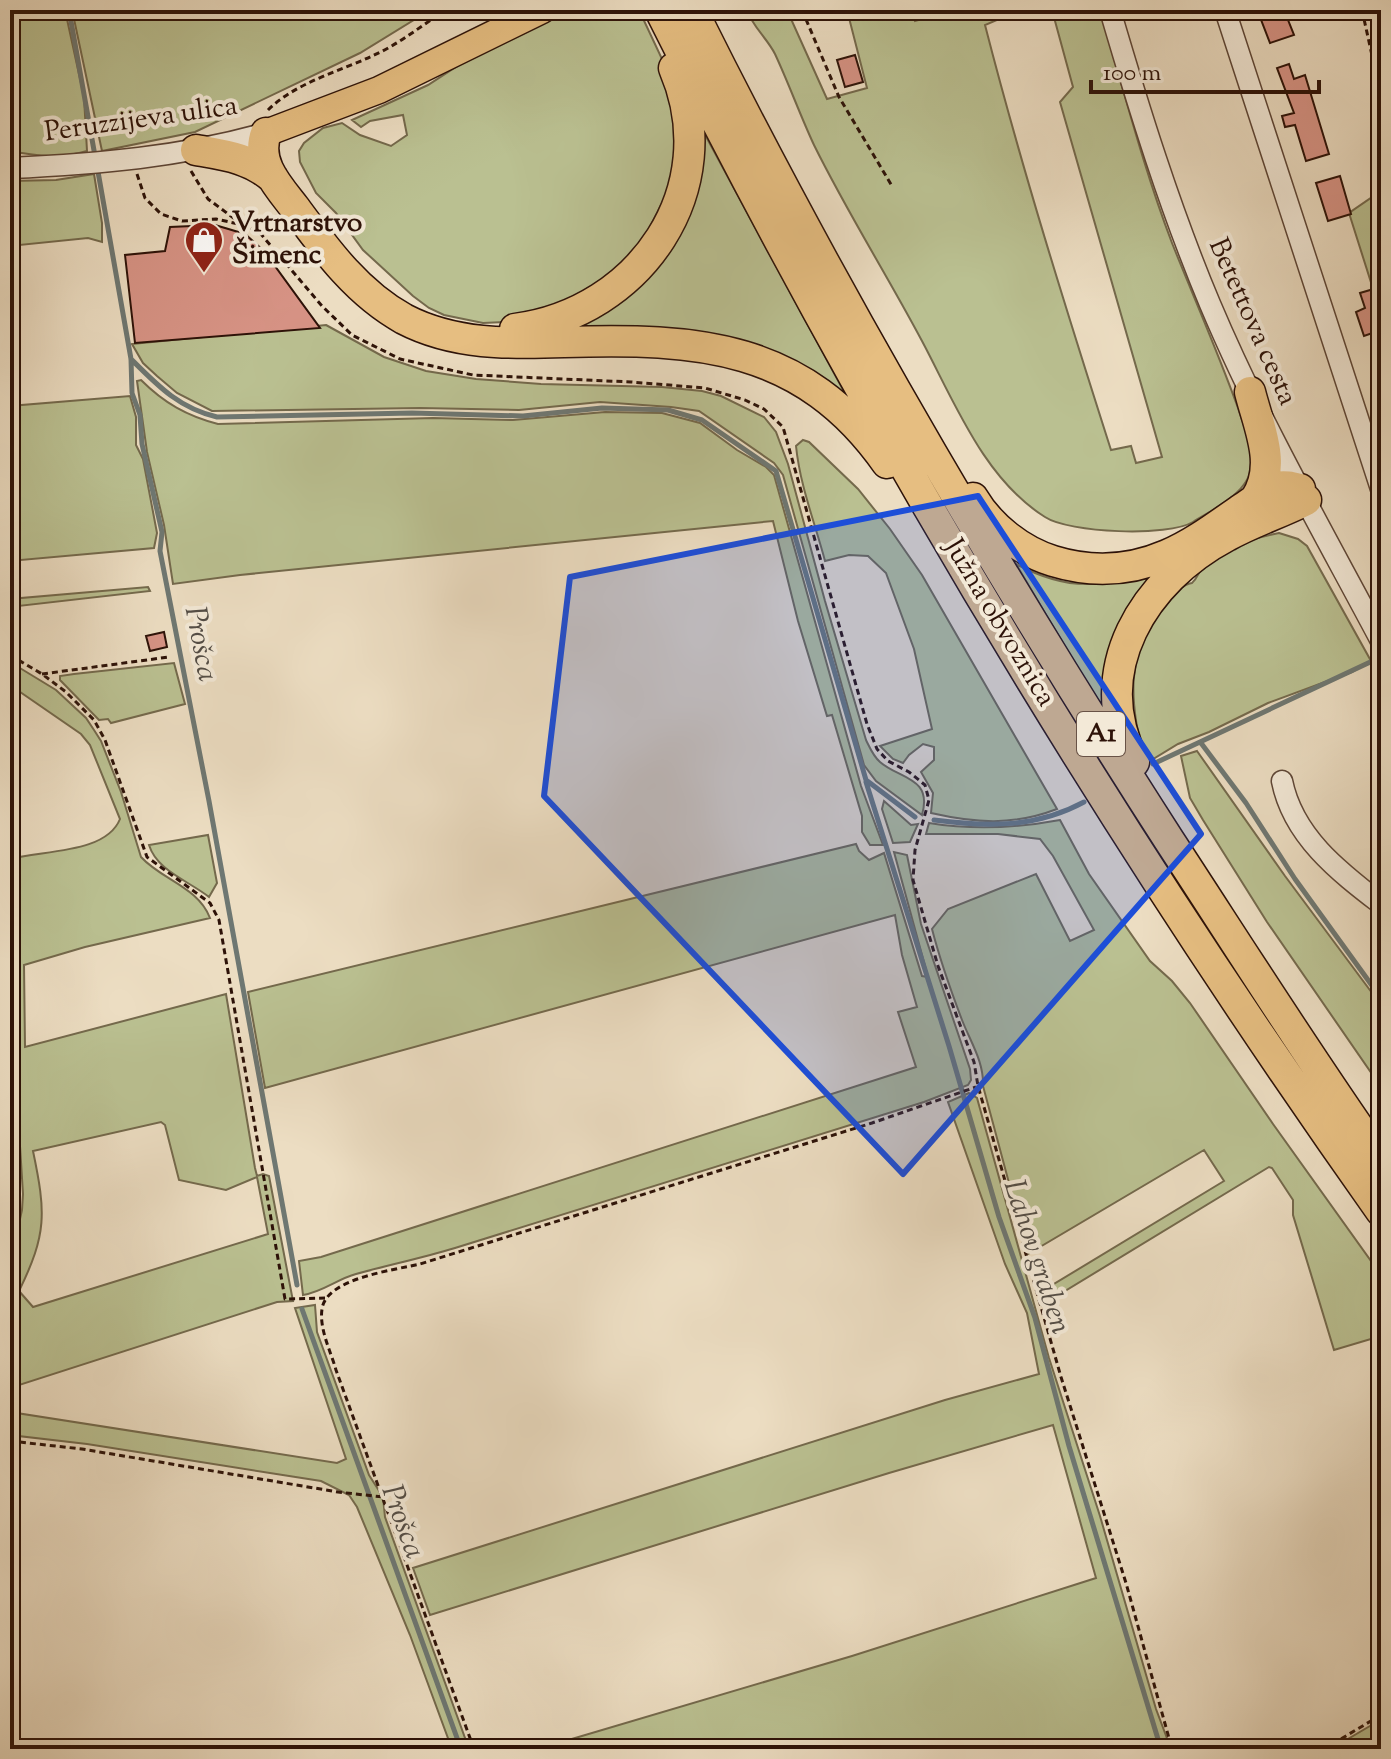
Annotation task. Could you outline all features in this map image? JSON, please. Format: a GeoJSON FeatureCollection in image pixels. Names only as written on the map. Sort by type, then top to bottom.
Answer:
{"type":"FeatureCollection","features":[{"type":"Feature","properties":{"kind":"highway","name":"Južna obvoznica"},"geometry":{"type":"LineString","coordinates":[[692,10],[768,158],[902,402],[1064,677],[1310,1058],[1381,1160]]}},
{"type":"Feature","properties":{"kind":"highway"},"geometry":{"type":"LineString","coordinates":[[266,127],[338,243],[363,273],[394,299],[439,320],[479,329],[506,330],[555,321],[588,308],[627,280],[656,245],[678,204],[687,158],[688,123],[682,92],[658,35],[661,12]]}},
{"type":"Feature","properties":{"kind":"highway","name":"Južna obvoznica"},"geometry":{"type":"LineString","coordinates":[[661,12],[776,233],[958,556],[1043,697],[1242,1011],[1381,1211]]}},
{"type":"Feature","properties":{"kind":"highway"},"geometry":{"type":"LineString","coordinates":[[266,127],[262,152],[264,163],[273,178],[350,278],[387,309],[423,327],[471,341],[692,344],[738,354],[783,372],[823,397],[867,438],[893,471],[928,530],[958,556]]}},
{"type":"Feature","properties":{"kind":"highway"},"geometry":{"type":"LineString","coordinates":[[193,151],[240,158],[255,164],[273,178]]}},
{"type":"Feature","properties":{"kind":"highway"},"geometry":{"type":"LineString","coordinates":[[1250,392],[1268,464],[1264,484],[1255,500]]}},
{"type":"Feature","properties":{"kind":"highway"},"geometry":{"type":"LineString","coordinates":[[902,402],[943,446],[987,517],[1022,547],[1062,563],[1101,569],[1143,563],[1168,555],[1198,539],[1280,486],[1303,495]]}},
{"type":"Feature","properties":{"kind":"highway"},"geometry":{"type":"LineString","coordinates":[[1303,495],[1225,536],[1162,586],[1131,628],[1121,655],[1117,692],[1122,732],[1131,758],[1283,998],[1310,1058]]}},
{"type":"Feature","properties":{"kind":"main road","name":"Peruzzijeva ulica"},"geometry":{"type":"LineString","coordinates":[[266,127],[379,90],[540,11]]}},
{"type":"Feature","properties":{"kind":"street","name":"Betettova cesta"},"geometry":{"type":"LineString","coordinates":[[1110,10],[1131,83],[1189,252],[1250,392],[1380,638]]}},
{"type":"Feature","properties":{"kind":"street"},"geometry":{"type":"LineString","coordinates":[[1225,10],[1381,489]]}},
{"type":"Feature","properties":{"kind":"street","name":"Peruzzijeva ulica"},"geometry":{"type":"LineString","coordinates":[[10,168],[74,165],[193,151],[266,127]]}},
{"type":"Feature","properties":{"kind":"street"},"geometry":{"type":"LineString","coordinates":[[1282,781],[1292,813],[1310,840],[1329,861],[1381,904]]}},
{"type":"Feature","properties":{"kind":"path"},"geometry":{"type":"LineString","coordinates":[[266,127],[278,100],[352,63],[373,56],[446,10]]}},
{"type":"Feature","properties":{"kind":"path"},"geometry":{"type":"LineString","coordinates":[[802,10],[839,97],[892,186]]}},
{"type":"Feature","properties":{"kind":"path"},"geometry":{"type":"LineString","coordinates":[[1362,10],[1381,96]]}},
{"type":"Feature","properties":{"kind":"path"},"geometry":{"type":"LineString","coordinates":[[193,151],[191,174],[208,199],[243,225],[260,233],[322,306],[352,335],[400,359],[473,375],[705,388],[764,409],[783,427],[867,724],[877,749],[925,785],[929,800],[915,850],[913,880],[938,966],[974,1062],[978,1086],[1061,1377],[1126,1583],[1172,1749]]}},
{"type":"Feature","properties":{"kind":"path"},"geometry":{"type":"LineString","coordinates":[[124,160],[145,198],[161,214],[182,221],[216,219],[243,225]]}},
{"type":"Feature","properties":{"kind":"path"},"geometry":{"type":"LineString","coordinates":[[10,655],[66,692],[94,720],[105,740],[147,857],[210,903],[219,920],[285,1299],[325,1298],[356,1280],[420,1264],[978,1086]]}},
{"type":"Feature","properties":{"kind":"path"},"geometry":{"type":"LineString","coordinates":[[42,674],[169,657]]}},
{"type":"Feature","properties":{"kind":"path"},"geometry":{"type":"LineString","coordinates":[[325,1298],[322,1323],[336,1370],[474,1749]]}},
{"type":"Feature","properties":{"kind":"path"},"geometry":{"type":"LineString","coordinates":[[10,1441],[82,1449],[383,1497]]}},
{"type":"Feature","properties":{"kind":"path"},"geometry":{"type":"LineString","coordinates":[[1324,1749],[1381,1715]]}},
{"type":"Feature","properties":{"kind":"highlighted area"},"geometry":{"type":"Polygon","coordinates":[[[978,496],[1201,834],[903,1174],[544,796],[570,577],[978,496]]]}},
{"type":"Feature","properties":{"kind":"green space"},"geometry":{"type":"Polygon","coordinates":[[[10,10],[65,10],[84,97],[87,151],[49,156],[10,151],[10,10]]]}},
{"type":"Feature","properties":{"kind":"green space"},"geometry":{"type":"Polygon","coordinates":[[[74,10],[430,10],[360,53],[195,132],[102,151],[74,10]]]}},
{"type":"Feature","properties":{"kind":"green space"},"geometry":{"type":"Polygon","coordinates":[[[569,10],[639,10],[670,76],[678,104],[674,190],[635,262],[530,321],[483,323],[444,315],[413,296],[363,250],[336,213],[316,193],[300,162],[299,151],[323,128],[342,123],[360,135],[391,146],[407,135],[403,115],[370,121],[361,127],[352,120],[428,85],[482,50],[569,10]]]}},
{"type":"Feature","properties":{"kind":"green space"},"geometry":{"type":"Polygon","coordinates":[[[747,10],[787,10],[827,99],[867,88],[847,10],[912,10],[915,21],[954,10],[1009,10],[1004,17],[985,25],[1014,132],[1111,450],[1131,446],[1136,463],[1162,457],[1060,102],[1073,87],[1052,10],[1100,10],[1172,243],[1248,439],[1251,470],[1241,489],[1193,522],[1163,530],[1119,531],[1075,527],[1045,517],[1024,501],[988,460],[959,413],[827,170],[775,54],[747,10]]]}},
{"type":"Feature","properties":{"kind":"green space"},"geometry":{"type":"Polygon","coordinates":[[[700,128],[848,399],[814,383],[549,330],[614,298],[700,128]]]}},
{"type":"Feature","properties":{"kind":"green space"},"geometry":{"type":"Polygon","coordinates":[[[94,174],[102,242],[88,238],[10,246],[10,181],[56,180],[94,174]]]}},
{"type":"Feature","properties":{"kind":"green space"},"geometry":{"type":"Polygon","coordinates":[[[1381,191],[1381,314],[1349,213],[1381,191]]]}},
{"type":"Feature","properties":{"kind":"green space"},"geometry":{"type":"Polygon","coordinates":[[[326,325],[384,357],[426,371],[541,384],[702,391],[721,396],[764,417],[776,432],[788,464],[866,740],[880,762],[919,786],[923,793],[922,815],[876,781],[864,765],[783,475],[774,463],[699,411],[600,402],[519,410],[212,411],[177,393],[143,363],[132,344],[326,325]]]}},
{"type":"Feature","properties":{"kind":"green space"},"geometry":{"type":"Polygon","coordinates":[[[141,380],[176,408],[218,424],[433,418],[513,420],[605,412],[662,413],[700,423],[774,475],[861,786],[883,845],[870,845],[862,832],[862,816],[832,715],[827,716],[798,621],[773,521],[173,584],[164,525],[147,452],[137,381],[141,380]]]}},
{"type":"Feature","properties":{"kind":"green space"},"geometry":{"type":"Polygon","coordinates":[[[130,396],[136,417],[136,445],[143,459],[157,533],[154,548],[10,561],[10,406],[130,396]]]}},
{"type":"Feature","properties":{"kind":"green space"},"geometry":{"type":"Polygon","coordinates":[[[803,440],[809,442],[858,489],[922,575],[1057,809],[1025,818],[994,821],[931,813],[933,793],[921,772],[934,760],[934,747],[923,744],[903,763],[893,759],[880,746],[932,729],[914,649],[886,573],[868,556],[849,555],[825,561],[798,461],[796,446],[803,440]]]}},
{"type":"Feature","properties":{"kind":"green space"},"geometry":{"type":"Polygon","coordinates":[[[1279,533],[1298,539],[1307,546],[1371,661],[1352,672],[1268,703],[1178,744],[1145,764],[1136,722],[1134,681],[1136,662],[1151,624],[1177,592],[1192,583],[1201,569],[1219,554],[1279,533]]]}},
{"type":"Feature","properties":{"kind":"green space"},"geometry":{"type":"Polygon","coordinates":[[[1016,564],[1054,580],[1087,584],[1104,583],[1159,568],[1117,629],[1106,661],[1104,701],[1099,704],[1016,564]]]}},
{"type":"Feature","properties":{"kind":"green space"},"geometry":{"type":"Polygon","coordinates":[[[148,587],[150,591],[10,607],[10,599],[148,587]]]}},
{"type":"Feature","properties":{"kind":"green space"},"geometry":{"type":"Polygon","coordinates":[[[10,662],[56,690],[86,718],[101,741],[141,857],[188,891],[210,918],[85,947],[24,965],[25,1047],[226,994],[255,1168],[257,1176],[269,1176],[293,1301],[277,1302],[10,1388],[10,1263],[23,1194],[20,1146],[10,1111],[10,859],[87,845],[113,830],[120,819],[90,745],[81,734],[10,685],[10,662]],[[161,1122],[33,1151],[42,1208],[41,1223],[35,1254],[19,1291],[33,1307],[268,1234],[257,1177],[226,1190],[179,1180],[165,1125],[161,1122]]]}},
{"type":"Feature","properties":{"kind":"green space"},"geometry":{"type":"Polygon","coordinates":[[[174,663],[185,704],[111,723],[108,719],[99,720],[60,680],[60,676],[174,663]]]}},
{"type":"Feature","properties":{"kind":"green space"},"geometry":{"type":"Polygon","coordinates":[[[1197,751],[1381,1005],[1381,1087],[1267,922],[1190,798],[1181,756],[1197,751]]]}},
{"type":"Feature","properties":{"kind":"green space"},"geometry":{"type":"Polygon","coordinates":[[[884,801],[911,825],[918,824],[910,842],[893,843],[882,809],[884,801]]]}},
{"type":"Feature","properties":{"kind":"green space"},"geometry":{"type":"Polygon","coordinates":[[[1060,820],[1089,874],[1150,961],[1190,1003],[1381,1275],[1381,1336],[1334,1350],[1293,1215],[1293,1200],[1269,1167],[1042,1305],[1039,1293],[1224,1181],[1204,1150],[1028,1254],[979,1061],[954,998],[932,929],[948,909],[1036,874],[1070,941],[1094,930],[1053,856],[1040,839],[998,834],[926,834],[929,823],[994,827],[1060,820]]]}},
{"type":"Feature","properties":{"kind":"green space"},"geometry":{"type":"Polygon","coordinates":[[[208,835],[217,883],[209,897],[166,869],[149,845],[208,835]]]}},
{"type":"Feature","properties":{"kind":"green space"},"geometry":{"type":"Polygon","coordinates":[[[856,844],[869,860],[884,853],[922,976],[928,977],[894,852],[907,855],[921,924],[970,1069],[968,1085],[924,1102],[455,1248],[356,1274],[303,1295],[299,1261],[321,1257],[916,1067],[898,1012],[917,1007],[902,955],[895,915],[265,1088],[248,992],[856,844]]]}},
{"type":"Feature","properties":{"kind":"green space"},"geometry":{"type":"Polygon","coordinates":[[[969,1093],[977,1098],[1049,1358],[1100,1516],[1156,1709],[1171,1749],[538,1749],[852,1656],[1096,1578],[1053,1425],[430,1615],[413,1568],[945,1400],[1039,1374],[1027,1313],[1005,1264],[948,1102],[969,1093]]]}},
{"type":"Feature","properties":{"kind":"green space"},"geometry":{"type":"Polygon","coordinates":[[[315,1305],[317,1332],[369,1475],[383,1497],[385,1517],[469,1749],[452,1749],[410,1635],[357,1507],[349,1495],[321,1481],[10,1435],[10,1412],[337,1463],[346,1459],[295,1308],[315,1305]]]}},
{"type":"Feature","properties":{"kind":"green space"},"geometry":{"type":"Polygon","coordinates":[[[1381,1719],[1381,1749],[1331,1749],[1375,1723],[1381,1719]]]}},
{"type":"Feature","properties":{"kind":"water"},"geometry":{"type":"Polygon","coordinates":[[[10,1141],[16,1192],[10,1243],[10,1141]]]}},
{"type":"Feature","properties":{"kind":"building"},"geometry":{"type":"Polygon","coordinates":[[[1284,10],[1294,35],[1270,43],[1260,17],[1284,10]]]}},
{"type":"Feature","properties":{"kind":"building"},"geometry":{"type":"Polygon","coordinates":[[[855,55],[863,82],[845,87],[837,60],[855,55]]]}},
{"type":"Feature","properties":{"kind":"building"},"geometry":{"type":"Polygon","coordinates":[[[1289,64],[1294,79],[1305,75],[1329,154],[1306,161],[1295,125],[1285,127],[1282,116],[1294,113],[1277,68],[1289,64]]]}},
{"type":"Feature","properties":{"kind":"building"},"geometry":{"type":"Polygon","coordinates":[[[1340,176],[1351,214],[1328,221],[1316,183],[1340,176]]]}},
{"type":"Feature","properties":{"kind":"building","name":"Vrtnarstvo Šimenc"},"geometry":{"type":"Polygon","coordinates":[[[215,225],[245,234],[264,251],[320,328],[135,343],[125,255],[165,251],[170,227],[215,225]]]}},
{"type":"Feature","properties":{"kind":"building"},"geometry":{"type":"Polygon","coordinates":[[[1377,288],[1381,298],[1381,330],[1364,336],[1356,312],[1365,308],[1360,293],[1377,288]]]}},
{"type":"Feature","properties":{"kind":"building"},"geometry":{"type":"Polygon","coordinates":[[[164,632],[167,647],[150,651],[146,636],[164,632]]]}},
{"type":"Feature","properties":{"kind":"waterway","name":"Prošca"},"geometry":{"type":"LineString","coordinates":[[69,10],[95,156]]}},
{"type":"Feature","properties":{"kind":"waterway","name":"Prošca"},"geometry":{"type":"LineString","coordinates":[[97,166],[131,359],[132,393],[140,415],[142,444],[162,532],[160,551],[297,1285]]}},
{"type":"Feature","properties":{"kind":"waterway"},"geometry":{"type":"LineString","coordinates":[[131,359],[180,402],[217,417],[412,413],[523,416],[602,408],[668,410],[702,420],[776,471],[866,780],[915,817]]}},
{"type":"Feature","properties":{"kind":"waterway"},"geometry":{"type":"LineString","coordinates":[[1153,764],[1381,657]]}},
{"type":"Feature","properties":{"kind":"waterway"},"geometry":{"type":"LineString","coordinates":[[1201,743],[1381,998]]}},
{"type":"Feature","properties":{"kind":"waterway","name":"Lahov graben"},"geometry":{"type":"LineString","coordinates":[[866,782],[999,1217],[1035,1318],[1069,1446],[1161,1749]]}},
{"type":"Feature","properties":{"kind":"waterway"},"geometry":{"type":"LineString","coordinates":[[934,820],[973,824],[1030,821],[1066,811],[1084,802]]}},
{"type":"Feature","properties":{"kind":"waterway","name":"Prošca"},"geometry":{"type":"LineString","coordinates":[[302,1309],[461,1749]]}},
{"type":"Feature","properties":{"kind":"place","name":"Vrtnarstvo Šimenc"},"geometry":{"type":"Point","coordinates":[204,274]}}]}
